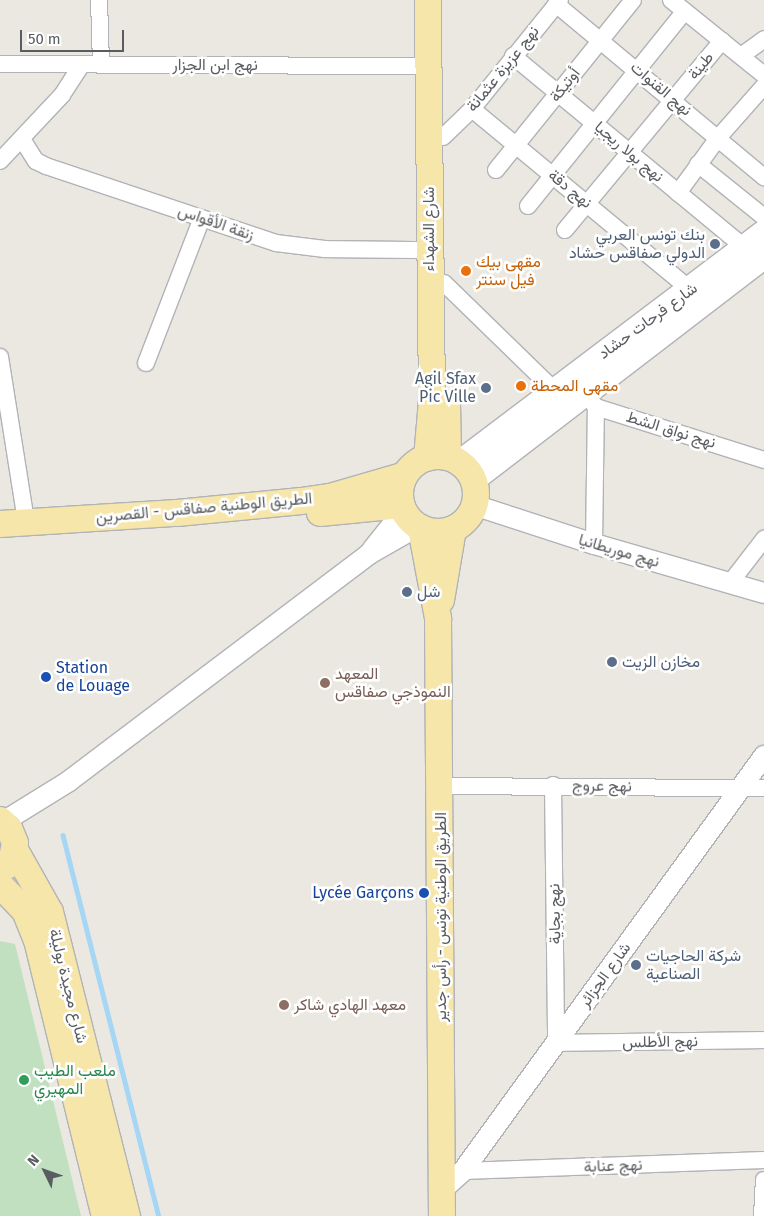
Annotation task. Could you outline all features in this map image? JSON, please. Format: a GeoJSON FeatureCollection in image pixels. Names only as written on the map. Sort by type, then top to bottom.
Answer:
{"type":"FeatureCollection","features":[{"type":"Feature","properties":{"kind":"main road","name":"شارع الشهداء"},"geometry":{"type":"LineString","coordinates":[[428,0],[432,401],[452,464]]}},
{"type":"Feature","properties":{"kind":"main road","name":"شارع الشهداء"},"geometry":{"type":"LineString","coordinates":[[443,0],[444,283],[452,464]]}},
{"type":"Feature","properties":{"kind":"main road","name":"شارع فرحات حشاد"},"geometry":{"type":"LineString","coordinates":[[452,464],[590,400],[754,252],[764,232]]}},
{"type":"Feature","properties":{"kind":"main road","name":"شارع فرحات حشاد"},"geometry":{"type":"LineString","coordinates":[[452,464],[691,290],[754,252]]}},
{"type":"Feature","properties":{"kind":"main road"},"geometry":{"type":"LineString","coordinates":[[414,464],[452,464],[474,505],[469,515],[453,529],[432,532],[411,517],[400,495],[405,475],[414,464]]}},
{"type":"Feature","properties":{"kind":"main road","name":"الطريق الوطنية صفاقس - القصرين"},"geometry":{"type":"LineString","coordinates":[[0,524],[177,513],[311,500],[351,492],[405,475]]}},
{"type":"Feature","properties":{"kind":"main road","name":"الطريق الوطنية صفاقس - القصرين"},"geometry":{"type":"LineString","coordinates":[[0,539],[411,517]]}},
{"type":"Feature","properties":{"kind":"main road","name":"الطريق الوطنية تونس - رأس جدير"},"geometry":{"type":"LineString","coordinates":[[411,517],[438,618]]}},
{"type":"Feature","properties":{"kind":"main road","name":"الطريق الوطنية تونس - رأس جدير"},"geometry":{"type":"LineString","coordinates":[[442,1216],[438,618],[453,529]]}},
{"type":"Feature","properties":{"kind":"main road","name":"شارع مجيدة بوليلة"},"geometry":{"type":"LineString","coordinates":[[6,840],[50,912],[127,1216]]}},
{"type":"Feature","properties":{"kind":"main road","name":"شارع مجيدة بوليلة"},"geometry":{"type":"LineString","coordinates":[[0,885],[25,911],[37,940],[106,1216]]}},
{"type":"Feature","properties":{"kind":"street"},"geometry":{"type":"LineString","coordinates":[[99,0],[101,63]]}},
{"type":"Feature","properties":{"kind":"street","name":"أوتيكة"},"geometry":{"type":"LineString","coordinates":[[496,170],[518,146],[633,0]]}},
{"type":"Feature","properties":{"kind":"street"},"geometry":{"type":"LineString","coordinates":[[671,0],[764,75]]}},
{"type":"Feature","properties":{"kind":"street","name":"نهج عزيزة عثمانة"},"geometry":{"type":"LineString","coordinates":[[443,137],[472,109],[558,2]]}},
{"type":"Feature","properties":{"kind":"street","name":"نهج القنوات"},"geometry":{"type":"LineString","coordinates":[[558,2],[764,177]]}},
{"type":"Feature","properties":{"kind":"street"},"geometry":{"type":"LineString","coordinates":[[528,206],[685,10]]}},
{"type":"Feature","properties":{"kind":"street"},"geometry":{"type":"LineString","coordinates":[[741,56],[764,39]]}},
{"type":"Feature","properties":{"kind":"street","name":"طينة"},"geometry":{"type":"LineString","coordinates":[[566,230],[722,40]]}},
{"type":"Feature","properties":{"kind":"street","name":"نهج بولا ريجيا"},"geometry":{"type":"LineString","coordinates":[[513,56],[678,193],[754,252]]}},
{"type":"Feature","properties":{"kind":"street","name":"نهج ابن الجزار"},"geometry":{"type":"LineString","coordinates":[[0,64],[429,66]]}},
{"type":"Feature","properties":{"kind":"street"},"geometry":{"type":"LineString","coordinates":[[0,161],[62,95],[82,64]]}},
{"type":"Feature","properties":{"kind":"street"},"geometry":{"type":"LineString","coordinates":[[678,193],[718,138],[764,86]]}},
{"type":"Feature","properties":{"kind":"street","name":"نهج دقة"},"geometry":{"type":"LineString","coordinates":[[472,109],[691,290]]}},
{"type":"Feature","properties":{"kind":"street","name":"زنقة الأقواس"},"geometry":{"type":"LineString","coordinates":[[22,139],[31,155],[46,166],[289,245],[429,250]]}},
{"type":"Feature","properties":{"kind":"street"},"geometry":{"type":"LineString","coordinates":[[698,164],[764,217]]}},
{"type":"Feature","properties":{"kind":"street"},"geometry":{"type":"LineString","coordinates":[[146,363],[202,218]]}},
{"type":"Feature","properties":{"kind":"street"},"geometry":{"type":"LineString","coordinates":[[444,283],[554,390]]}},
{"type":"Feature","properties":{"kind":"street"},"geometry":{"type":"LineString","coordinates":[[0,357],[26,522]]}},
{"type":"Feature","properties":{"kind":"street"},"geometry":{"type":"LineString","coordinates":[[590,400],[594,544]]}},
{"type":"Feature","properties":{"kind":"street","name":"نهج نواق الشط"},"geometry":{"type":"LineString","coordinates":[[590,400],[764,460]]}},
{"type":"Feature","properties":{"kind":"street","name":"نهج موريطانيا"},"geometry":{"type":"LineString","coordinates":[[474,505],[594,544],[764,593]]}},
{"type":"Feature","properties":{"kind":"street"},"geometry":{"type":"LineString","coordinates":[[6,840],[69,781],[369,554],[411,517]]}},
{"type":"Feature","properties":{"kind":"street"},"geometry":{"type":"LineString","coordinates":[[730,583],[764,539]]}},
{"type":"Feature","properties":{"kind":"street","name":"شارع الجزائر"},"geometry":{"type":"LineString","coordinates":[[442,1190],[463,1171],[764,756]]}},
{"type":"Feature","properties":{"kind":"street","name":"نهج عروج"},"geometry":{"type":"LineString","coordinates":[[440,786],[553,785],[764,788]]}},
{"type":"Feature","properties":{"kind":"street","name":"نهج بجاية"},"geometry":{"type":"LineString","coordinates":[[553,785],[556,1043]]}},
{"type":"Feature","properties":{"kind":"street","name":"نهج الأطلس"},"geometry":{"type":"LineString","coordinates":[[556,1043],[764,1040]]}},
{"type":"Feature","properties":{"kind":"street","name":"نهج عنابة"},"geometry":{"type":"LineString","coordinates":[[463,1171],[764,1160]]}},
{"type":"Feature","properties":{"kind":"street"},"geometry":{"type":"LineString","coordinates":[[762,1216],[764,1180]]}},
{"type":"Feature","properties":{"kind":"green space","name":"ملعب الطيب المهيري"},"geometry":{"type":"Polygon","coordinates":[[[0,941],[15,944],[81,1216],[0,1216],[0,941]]]}},
{"type":"Feature","properties":{"kind":"waterway"},"geometry":{"type":"LineString","coordinates":[[63,835],[159,1216]]}},
{"type":"Feature","properties":{"kind":"place","name":"بنك تونس العربي الدولي صفاقس حشاد"},"geometry":{"type":"Point","coordinates":[715,244]}},
{"type":"Feature","properties":{"kind":"place","name":"مقهى بيك فيل سنتر"},"geometry":{"type":"Point","coordinates":[466,271]}},
{"type":"Feature","properties":{"kind":"place","name":"مقهى المحطة"},"geometry":{"type":"Point","coordinates":[521,386]}},
{"type":"Feature","properties":{"kind":"place","name":"Agil Sfax Pic Ville"},"geometry":{"type":"Point","coordinates":[486,388]}},
{"type":"Feature","properties":{"kind":"place","name":"شل"},"geometry":{"type":"Point","coordinates":[407,592]}},
{"type":"Feature","properties":{"kind":"place","name":"مخازن الزيت"},"geometry":{"type":"Point","coordinates":[612,662]}},
{"type":"Feature","properties":{"kind":"place","name":"Station de Louage"},"geometry":{"type":"Point","coordinates":[46,677]}},
{"type":"Feature","properties":{"kind":"place","name":"المعهد النموذجي صفاقس"},"geometry":{"type":"Point","coordinates":[325,683]}},
{"type":"Feature","properties":{"kind":"place","name":"Lycée Garçons"},"geometry":{"type":"Point","coordinates":[424,893]}},
{"type":"Feature","properties":{"kind":"place","name":"شركة الحاجيات الصناعية"},"geometry":{"type":"Point","coordinates":[636,965]}},
{"type":"Feature","properties":{"kind":"place","name":"معهد الهادي شاكر"},"geometry":{"type":"Point","coordinates":[284,1005]}},
{"type":"Feature","properties":{"kind":"place","name":"ملعب الطيب المهيري"},"geometry":{"type":"Point","coordinates":[24,1080]}}]}
